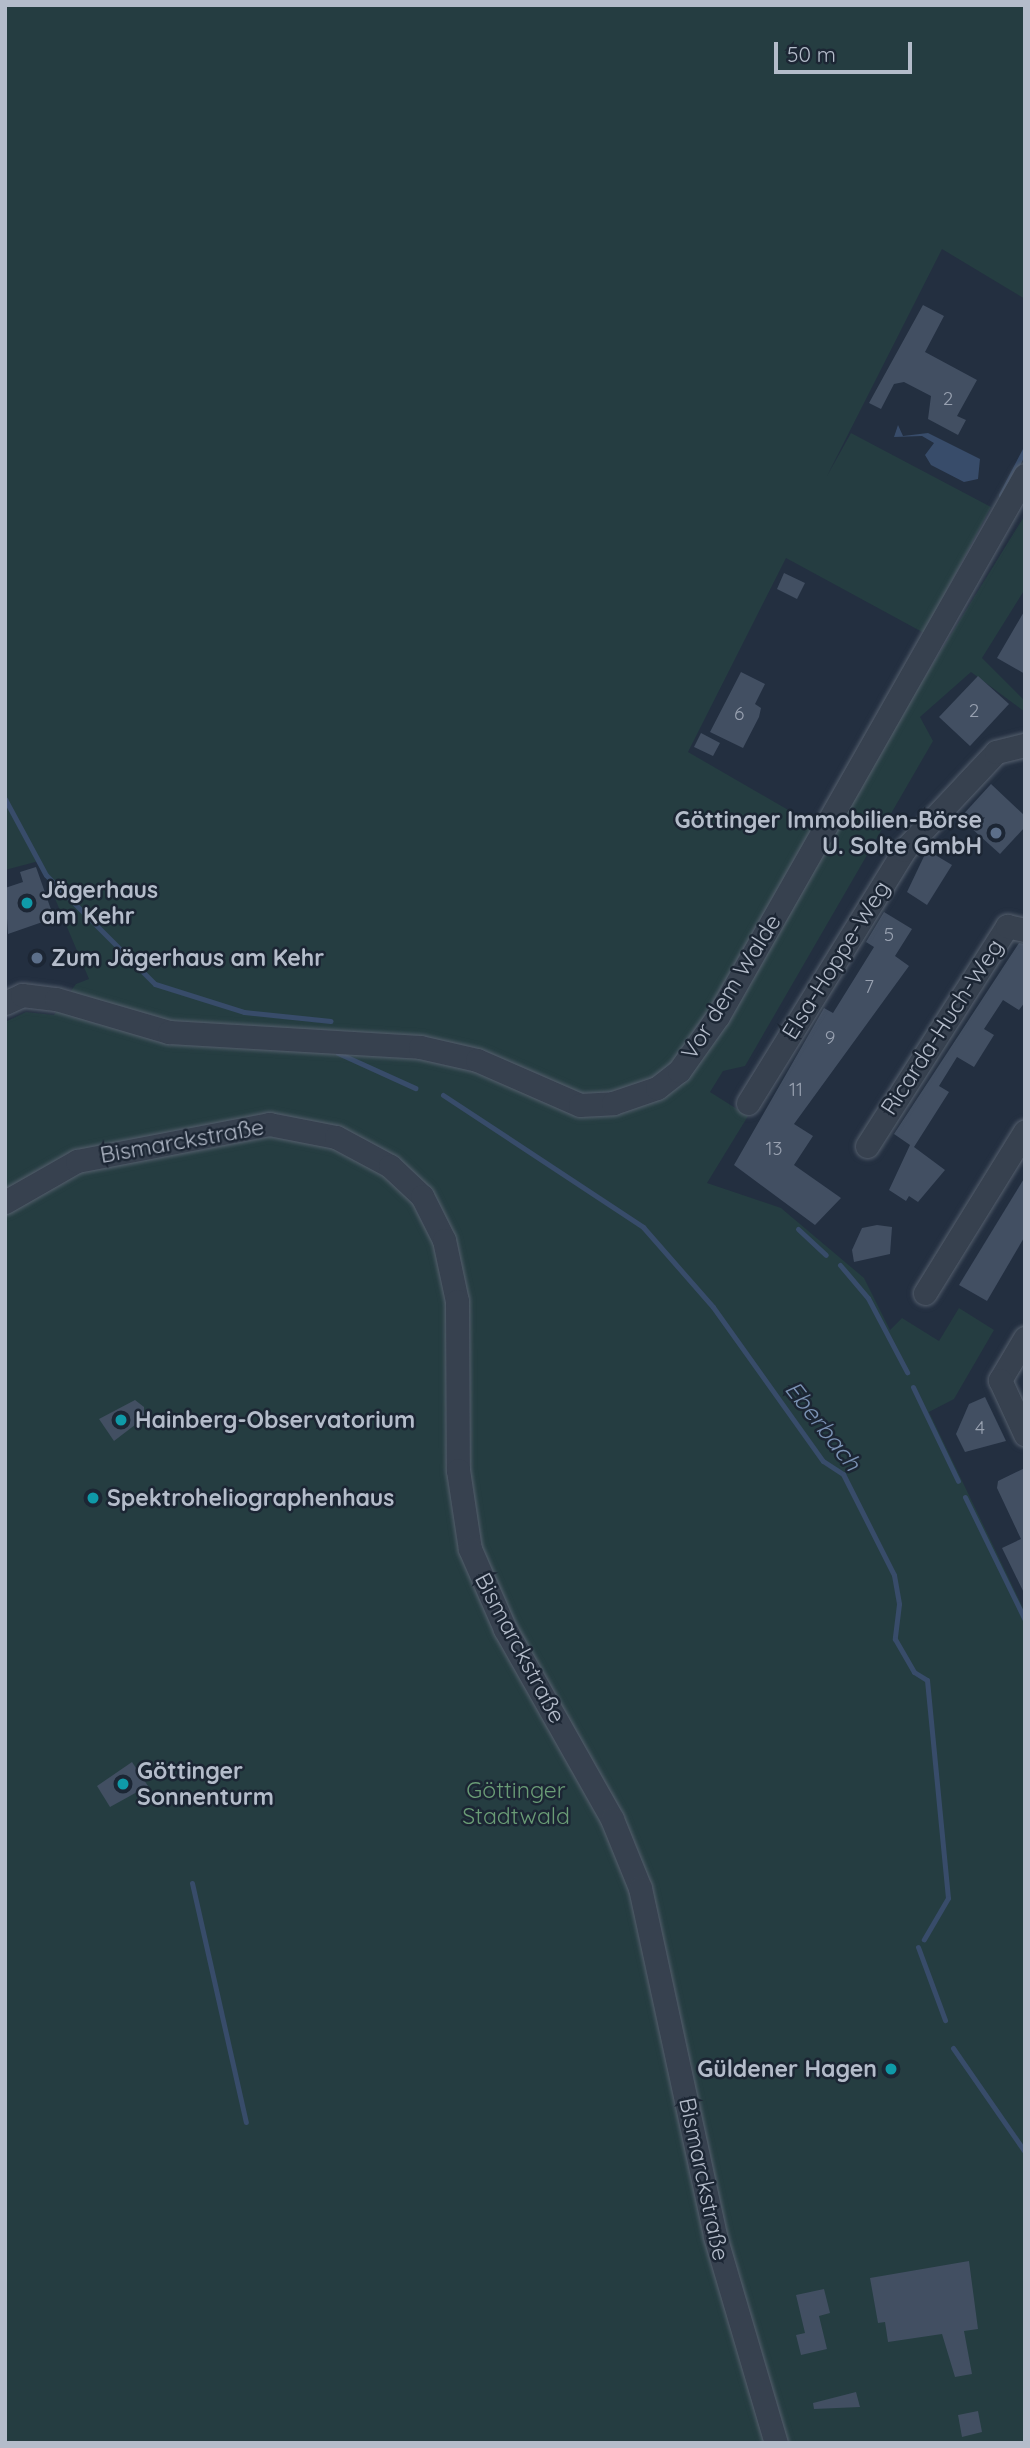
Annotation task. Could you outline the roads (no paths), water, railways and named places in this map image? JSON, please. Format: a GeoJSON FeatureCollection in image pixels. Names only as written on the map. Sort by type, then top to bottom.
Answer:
{"type":"FeatureCollection","features":[{"type":"Feature","properties":{"kind":"street","name":"Vor dem Walde"},"geometry":{"type":"LineString","coordinates":[[5,1003],[22,995],[55,999],[169,1032],[420,1047],[477,1060],[580,1105],[613,1103],[657,1088],[679,1071],[718,1016],[1025,475]]}},
{"type":"Feature","properties":{"kind":"street","name":"Elsa-Hoppe-Weg"},"geometry":{"type":"LineString","coordinates":[[748,1103],[904,849],[996,752],[1025,745]]}},
{"type":"Feature","properties":{"kind":"street","name":"Ricarda-Huch-Weg"},"geometry":{"type":"LineString","coordinates":[[867,1146],[1007,926],[1025,930]]}},
{"type":"Feature","properties":{"kind":"street","name":"Bismarckstraße"},"geometry":{"type":"LineString","coordinates":[[5,1202],[77,1161],[269,1124],[337,1137],[390,1166],[422,1196],[444,1240],[457,1301],[458,1470],[470,1549],[505,1629],[607,1807],[640,1888],[715,2236],[776,2443]]}},
{"type":"Feature","properties":{"kind":"street"},"geometry":{"type":"LineString","coordinates":[[925,1293],[1025,1131]]}},
{"type":"Feature","properties":{"kind":"street"},"geometry":{"type":"LineString","coordinates":[[1025,1338],[1000,1380],[1025,1434]]}},
{"type":"Feature","properties":{"kind":"water"},"geometry":{"type":"Polygon","coordinates":[[[898,425],[903,436],[928,433],[980,459],[978,479],[964,482],[931,465],[925,455],[934,443],[922,436],[894,437],[898,425]]]}},
{"type":"Feature","properties":{"kind":"waterway"},"geometry":{"type":"LineString","coordinates":[[1001,495],[1025,449]]}},
{"type":"Feature","properties":{"kind":"waterway","name":"Eberbach"},"geometry":{"type":"LineString","coordinates":[[5,799],[46,875],[155,984],[244,1012],[331,1021]]}},
{"type":"Feature","properties":{"kind":"waterway"},"geometry":{"type":"LineString","coordinates":[[338,1053],[415,1088]]}},
{"type":"Feature","properties":{"kind":"waterway","name":"Eberbach"},"geometry":{"type":"LineString","coordinates":[[443,1095],[643,1227],[713,1307],[823,1461],[843,1474],[894,1575],[899,1604],[895,1639],[914,1672],[927,1680],[948,1898],[924,1939]]}},
{"type":"Feature","properties":{"kind":"waterway"},"geometry":{"type":"LineString","coordinates":[[798,1229],[826,1255]]}},
{"type":"Feature","properties":{"kind":"waterway"},"geometry":{"type":"LineString","coordinates":[[840,1265],[868,1298],[907,1372]]}},
{"type":"Feature","properties":{"kind":"waterway"},"geometry":{"type":"LineString","coordinates":[[913,1387],[958,1481]]}},
{"type":"Feature","properties":{"kind":"waterway"},"geometry":{"type":"LineString","coordinates":[[965,1497],[1025,1620]]}},
{"type":"Feature","properties":{"kind":"waterway"},"geometry":{"type":"LineString","coordinates":[[192,1883],[246,2122]]}},
{"type":"Feature","properties":{"kind":"waterway","name":"Eberbach"},"geometry":{"type":"LineString","coordinates":[[918,1947],[945,2020]]}},
{"type":"Feature","properties":{"kind":"waterway","name":"Eberbach"},"geometry":{"type":"LineString","coordinates":[[953,2048],[1025,2152]]}},
{"type":"Feature","properties":{"kind":"place","name":"Göttinger Immobilien-Börse U. Solte GmbH"},"geometry":{"type":"Point","coordinates":[996,833]}},
{"type":"Feature","properties":{"kind":"place","name":"Jägerhaus am Kehr"},"geometry":{"type":"Point","coordinates":[27,903]}},
{"type":"Feature","properties":{"kind":"place","name":"Zum Jägerhaus am Kehr"},"geometry":{"type":"Point","coordinates":[37,958]}},
{"type":"Feature","properties":{"kind":"place","name":"Hainberg-Observatorium"},"geometry":{"type":"Point","coordinates":[121,1420]}},
{"type":"Feature","properties":{"kind":"place","name":"Spektroheliographenhaus"},"geometry":{"type":"Point","coordinates":[93,1498]}},
{"type":"Feature","properties":{"kind":"place","name":"Göttinger Sonnenturm"},"geometry":{"type":"Point","coordinates":[123,1784]}},
{"type":"Feature","properties":{"kind":"place","name":"Güldener Hagen"},"geometry":{"type":"Point","coordinates":[891,2069]}},
{"type":"Feature","properties":{"kind":"park label","name":"Göttinger Stadtwald"},"geometry":{"type":"Point","coordinates":[516,1803]}}]}
